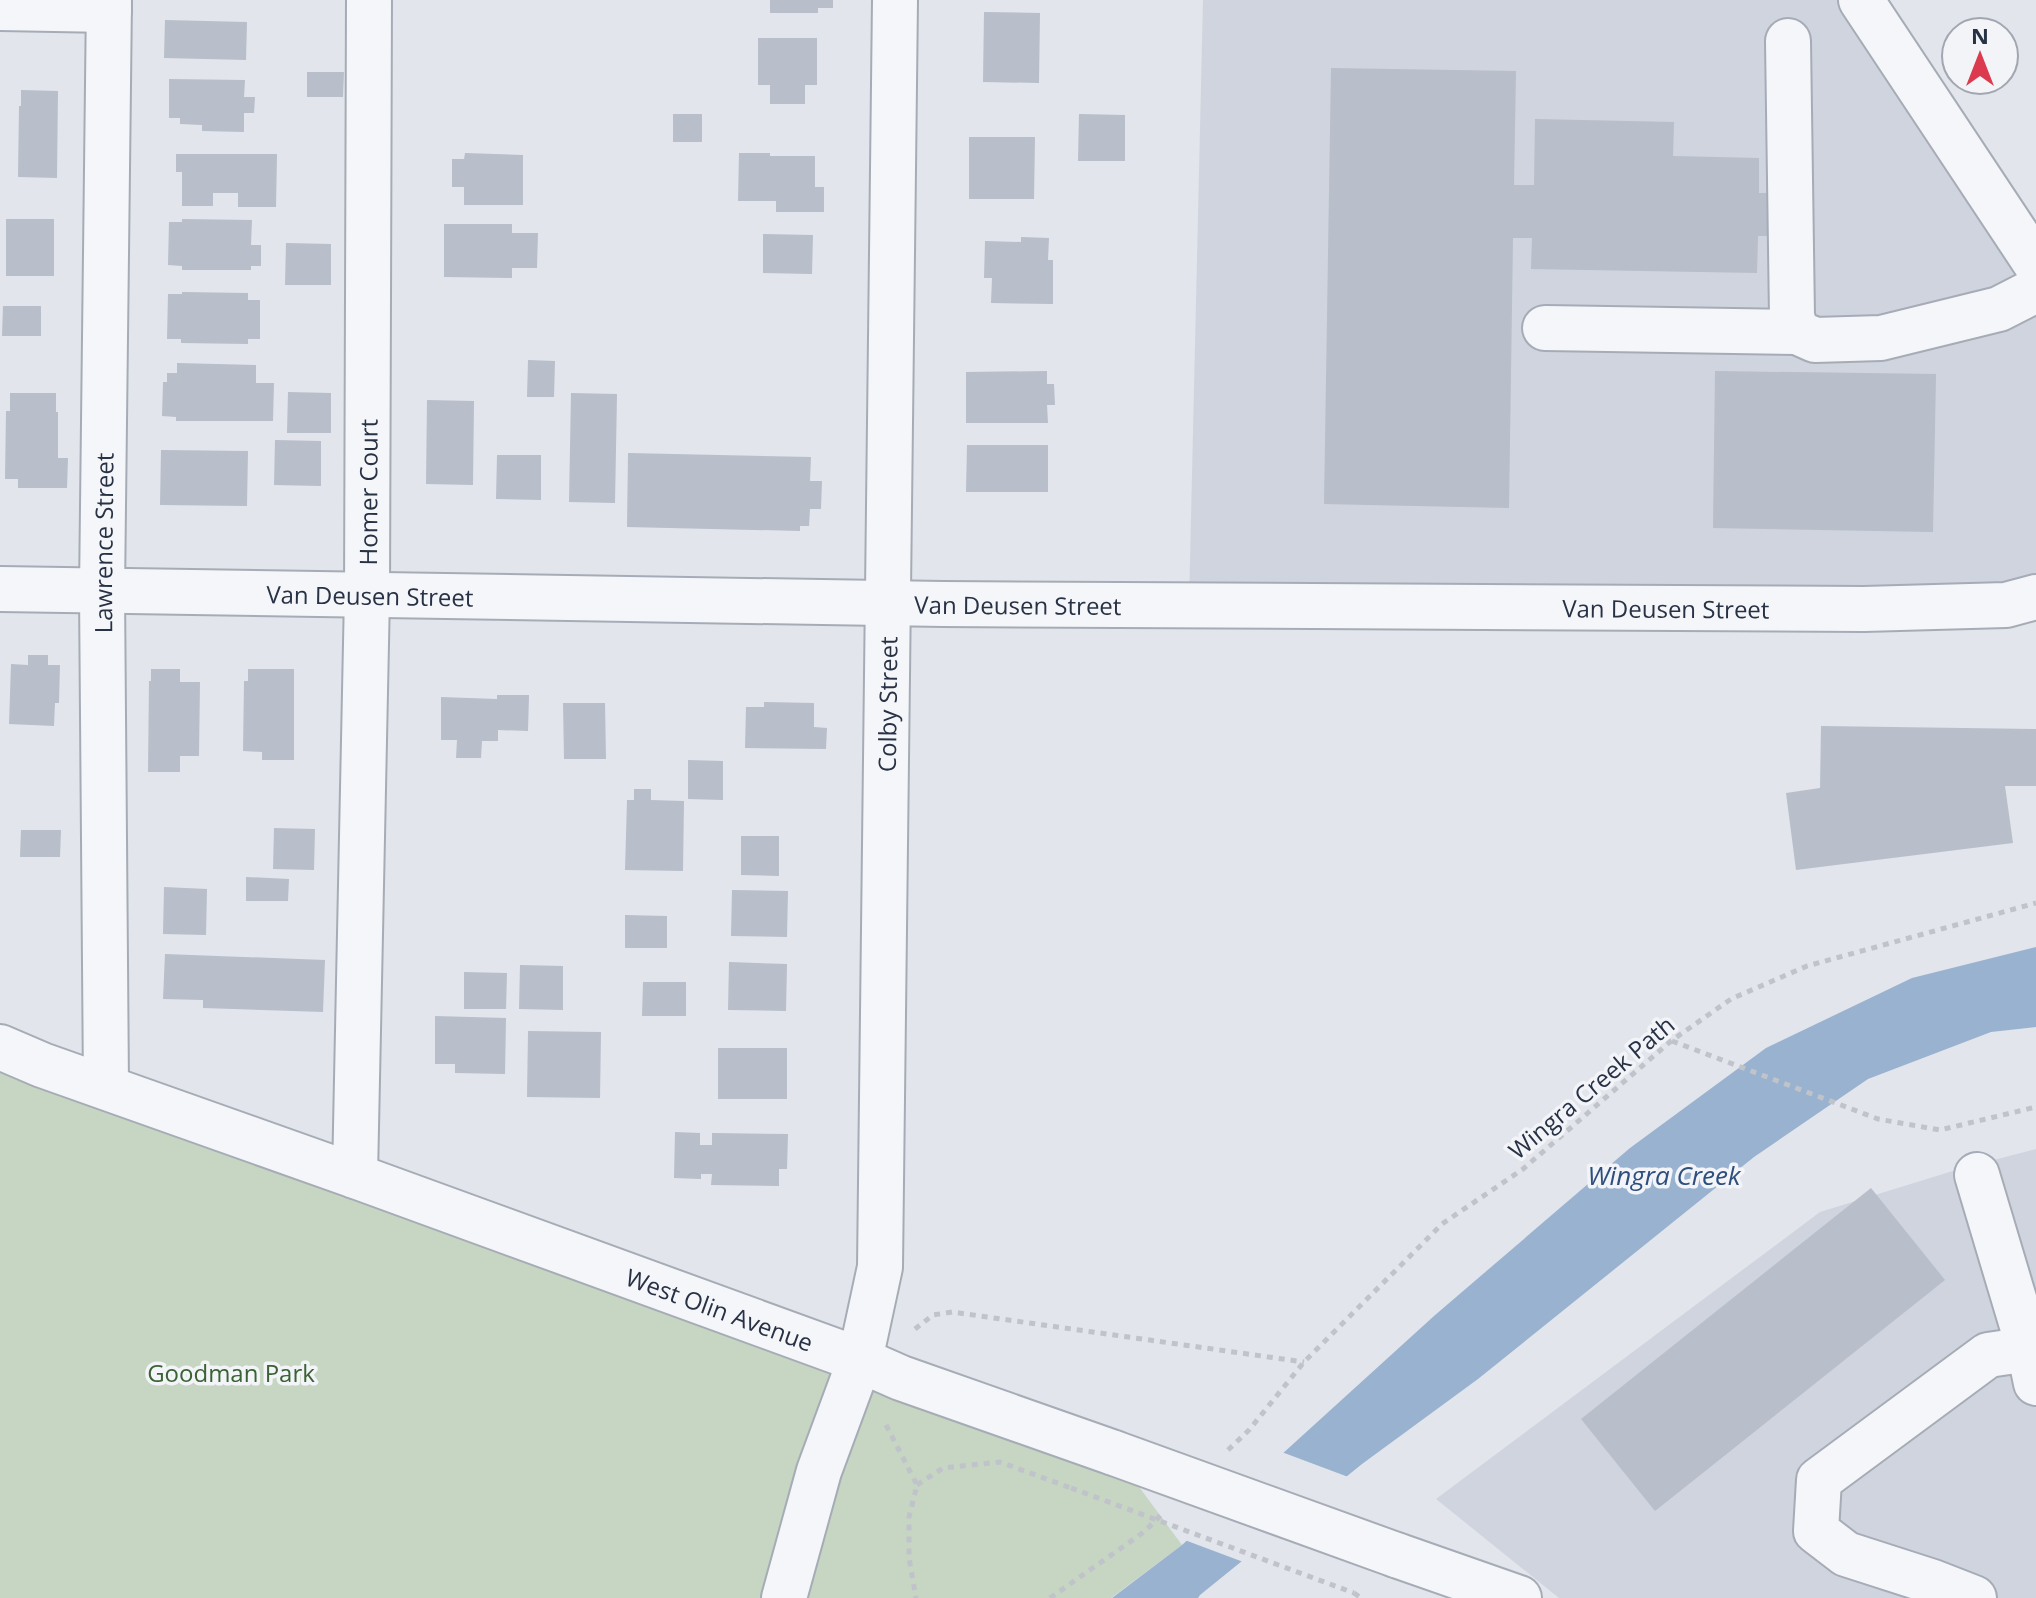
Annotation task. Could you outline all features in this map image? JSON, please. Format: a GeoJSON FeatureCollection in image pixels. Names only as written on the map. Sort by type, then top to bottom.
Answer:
{"type":"FeatureCollection","features":[{"type":"Feature","properties":{"kind":"street","name":"Homer Court"},"geometry":{"type":"LineString","coordinates":[[355,1176],[367,595],[369,0]]}},
{"type":"Feature","properties":{"kind":"street","name":"Colby Street"},"geometry":{"type":"LineString","coordinates":[[784,1598],[819,1471],[860,1360],[880,1267],[895,0]]}},
{"type":"Feature","properties":{"kind":"street"},"geometry":{"type":"LineString","coordinates":[[1861,0],[2036,264]]}},
{"type":"Feature","properties":{"kind":"street"},"geometry":{"type":"LineString","coordinates":[[0,8],[109,5]]}},
{"type":"Feature","properties":{"kind":"street","name":"Lawrence Street"},"geometry":{"type":"LineString","coordinates":[[106,1087],[102,591],[109,5]]}},
{"type":"Feature","properties":{"kind":"street"},"geometry":{"type":"LineString","coordinates":[[1788,41],[1792,317],[1797,332]]}},
{"type":"Feature","properties":{"kind":"street"},"geometry":{"type":"LineString","coordinates":[[1545,328],[1797,332],[1815,340],[1881,338],[1999,309],[2036,290]]}},
{"type":"Feature","properties":{"kind":"street","name":"Van Deusen Street"},"geometry":{"type":"LineString","coordinates":[[0,589],[888,603],[1864,609],[2006,605],[2036,597]]}},
{"type":"Feature","properties":{"kind":"street","name":"West Olin Avenue"},"geometry":{"type":"LineString","coordinates":[[0,1050],[355,1176],[860,1360],[901,1378],[1519,1598]]}},
{"type":"Feature","properties":{"kind":"street"},"geometry":{"type":"LineString","coordinates":[[1974,1598],[1846,1554],[1816,1531],[1819,1480],[1988,1355],[2034,1360],[1977,1175]]}},
{"type":"Feature","properties":{"kind":"path","name":"Wingra Creek Path"},"geometry":{"type":"LineString","coordinates":[[1249,1430],[1304,1362],[1442,1224],[1523,1169],[1671,1041],[1731,999],[1807,966],[2036,903]]}},
{"type":"Feature","properties":{"kind":"path"},"geometry":{"type":"LineString","coordinates":[[1671,1041],[1878,1119],[1940,1130],[2036,1107]]}},
{"type":"Feature","properties":{"kind":"path"},"geometry":{"type":"LineString","coordinates":[[915,1329],[933,1315],[952,1312],[1304,1362]]}},
{"type":"Feature","properties":{"kind":"path"},"geometry":{"type":"LineString","coordinates":[[886,1425],[917,1485],[909,1517],[909,1558],[916,1598]]}},
{"type":"Feature","properties":{"kind":"path"},"geometry":{"type":"LineString","coordinates":[[917,1485],[943,1468],[1000,1462],[1361,1598]]}},
{"type":"Feature","properties":{"kind":"path"},"geometry":{"type":"LineString","coordinates":[[1050,1598],[1144,1532]]}},
{"type":"Feature","properties":{"kind":"shaded area"},"geometry":{"type":"Polygon","coordinates":[[[1203,0],[1861,0],[2036,264],[2036,597],[1189,605],[1203,0]]]}},
{"type":"Feature","properties":{"kind":"shaded area"},"geometry":{"type":"Polygon","coordinates":[[[2036,1149],[2036,1598],[1559,1598],[1436,1499],[1820,1212],[2036,1149]]]}},
{"type":"Feature","properties":{"kind":"green space","name":"Goodman Park"},"geometry":{"type":"Polygon","coordinates":[[[0,1053],[1114,1453],[1182,1545],[1111,1598],[0,1598],[0,1053]]]}},
{"type":"Feature","properties":{"kind":"water","name":"Wingra Creek"},"geometry":{"type":"Polygon","coordinates":[[[2036,947],[2036,1027],[1991,1032],[1868,1079],[1754,1157],[1478,1379],[1362,1464],[1198,1598],[1112,1598],[1182,1545],[1434,1316],[1630,1148],[1766,1048],[1912,978],[2036,947]]]}},
{"type":"Feature","properties":{"kind":"pier"},"geometry":{"type":"Polygon","coordinates":[[[1279,1451],[1351,1478],[1246,1563],[1182,1539],[1279,1451]]]}},
{"type":"Feature","properties":{"kind":"building"},"geometry":{"type":"Polygon","coordinates":[[[770,0],[833,0],[833,8],[818,8],[818,13],[770,13],[770,0]]]}},
{"type":"Feature","properties":{"kind":"building"},"geometry":{"type":"Polygon","coordinates":[[[984,12],[1040,13],[1039,83],[983,82],[984,12]]]}},
{"type":"Feature","properties":{"kind":"building"},"geometry":{"type":"Polygon","coordinates":[[[165,20],[247,22],[246,60],[164,58],[165,20]]]}},
{"type":"Feature","properties":{"kind":"building"},"geometry":{"type":"Polygon","coordinates":[[[758,38],[817,38],[817,85],[805,85],[805,104],[770,104],[770,85],[758,85],[758,38]]]}},
{"type":"Feature","properties":{"kind":"building"},"geometry":{"type":"Polygon","coordinates":[[[1331,68],[1516,71],[1514,185],[1534,185],[1535,119],[1674,122],[1673,156],[1759,158],[1759,193],[1767,193],[1767,236],[1758,236],[1757,273],[1531,269],[1532,238],[1513,238],[1509,508],[1324,504],[1331,68]]]}},
{"type":"Feature","properties":{"kind":"building"},"geometry":{"type":"Polygon","coordinates":[[[307,72],[344,72],[343,97],[307,97],[307,72]]]}},
{"type":"Feature","properties":{"kind":"building"},"geometry":{"type":"Polygon","coordinates":[[[169,79],[245,80],[244,97],[255,97],[254,113],[244,113],[244,132],[202,131],[202,125],[180,124],[180,118],[169,118],[169,79]]]}},
{"type":"Feature","properties":{"kind":"building"},"geometry":{"type":"Polygon","coordinates":[[[21,90],[58,91],[57,178],[18,177],[21,90]]]}},
{"type":"Feature","properties":{"kind":"building"},"geometry":{"type":"Polygon","coordinates":[[[673,114],[702,114],[702,142],[673,142],[673,114]]]}},
{"type":"Feature","properties":{"kind":"building"},"geometry":{"type":"Polygon","coordinates":[[[1079,114],[1125,115],[1125,161],[1078,161],[1079,114]]]}},
{"type":"Feature","properties":{"kind":"building"},"geometry":{"type":"Polygon","coordinates":[[[969,137],[1035,137],[1034,199],[969,199],[969,137]]]}},
{"type":"Feature","properties":{"kind":"building"},"geometry":{"type":"Polygon","coordinates":[[[465,153],[523,155],[523,205],[464,205],[464,187],[452,187],[452,159],[464,159],[465,153]]]}},
{"type":"Feature","properties":{"kind":"building"},"geometry":{"type":"Polygon","coordinates":[[[739,153],[815,156],[815,187],[824,187],[824,212],[776,212],[776,201],[738,201],[739,153]]]}},
{"type":"Feature","properties":{"kind":"building"},"geometry":{"type":"Polygon","coordinates":[[[176,154],[277,154],[276,207],[238,207],[238,193],[213,193],[213,206],[182,206],[182,172],[176,172],[176,154]]]}},
{"type":"Feature","properties":{"kind":"building"},"geometry":{"type":"Polygon","coordinates":[[[6,219],[54,219],[54,276],[6,276],[6,219]]]}},
{"type":"Feature","properties":{"kind":"building"},"geometry":{"type":"Polygon","coordinates":[[[182,219],[252,220],[251,245],[261,245],[261,266],[251,266],[251,270],[182,270],[182,266],[168,265],[169,222],[182,222],[182,219]]]}},
{"type":"Feature","properties":{"kind":"building"},"geometry":{"type":"Polygon","coordinates":[[[444,224],[512,224],[512,233],[538,233],[537,268],[512,268],[512,278],[444,277],[444,224]]]}},
{"type":"Feature","properties":{"kind":"building"},"geometry":{"type":"Polygon","coordinates":[[[763,234],[813,235],[812,274],[763,273],[763,234]]]}},
{"type":"Feature","properties":{"kind":"building"},"geometry":{"type":"Polygon","coordinates":[[[1021,237],[1049,238],[1048,260],[1053,260],[1053,304],[991,303],[992,278],[984,278],[985,241],[1021,242],[1021,237]]]}},
{"type":"Feature","properties":{"kind":"building"},"geometry":{"type":"Polygon","coordinates":[[[286,243],[331,244],[331,285],[285,285],[286,243]]]}},
{"type":"Feature","properties":{"kind":"building"},"geometry":{"type":"Polygon","coordinates":[[[248,293],[248,300],[260,300],[260,339],[248,339],[248,344],[181,343],[181,339],[167,339],[168,294],[248,293]]]}},
{"type":"Feature","properties":{"kind":"building"},"geometry":{"type":"Polygon","coordinates":[[[3,306],[41,306],[41,336],[2,336],[3,306]]]}},
{"type":"Feature","properties":{"kind":"building"},"geometry":{"type":"Polygon","coordinates":[[[528,360],[555,361],[554,397],[527,397],[528,360]]]}},
{"type":"Feature","properties":{"kind":"building"},"geometry":{"type":"Polygon","coordinates":[[[177,363],[256,365],[256,383],[274,383],[273,421],[176,421],[176,417],[162,416],[163,382],[167,382],[167,373],[177,373],[177,363]]]}},
{"type":"Feature","properties":{"kind":"building"},"geometry":{"type":"Polygon","coordinates":[[[1047,371],[1047,384],[1054,384],[1055,405],[1047,405],[1048,423],[966,423],[966,372],[1047,371]]]}},
{"type":"Feature","properties":{"kind":"building"},"geometry":{"type":"Polygon","coordinates":[[[1715,371],[1936,374],[1933,532],[1713,528],[1715,371]]]}},
{"type":"Feature","properties":{"kind":"building"},"geometry":{"type":"Polygon","coordinates":[[[288,392],[331,393],[331,433],[287,433],[288,392]]]}},
{"type":"Feature","properties":{"kind":"building"},"geometry":{"type":"Polygon","coordinates":[[[10,393],[56,393],[58,458],[68,458],[67,488],[18,488],[18,479],[5,479],[6,411],[10,411],[10,393]]]}},
{"type":"Feature","properties":{"kind":"building"},"geometry":{"type":"Polygon","coordinates":[[[571,393],[617,394],[615,503],[569,502],[571,393]]]}},
{"type":"Feature","properties":{"kind":"building"},"geometry":{"type":"Polygon","coordinates":[[[427,400],[474,401],[473,485],[426,484],[427,400]]]}},
{"type":"Feature","properties":{"kind":"building"},"geometry":{"type":"Polygon","coordinates":[[[275,440],[321,441],[321,486],[274,485],[275,440]]]}},
{"type":"Feature","properties":{"kind":"building"},"geometry":{"type":"Polygon","coordinates":[[[967,445],[1048,445],[1048,492],[966,492],[967,445]]]}},
{"type":"Feature","properties":{"kind":"building"},"geometry":{"type":"Polygon","coordinates":[[[161,450],[248,451],[247,506],[160,505],[161,450]]]}},
{"type":"Feature","properties":{"kind":"building"},"geometry":{"type":"Polygon","coordinates":[[[628,453],[811,457],[810,481],[822,481],[821,509],[810,509],[809,526],[800,526],[800,531],[627,527],[628,453]]]}},
{"type":"Feature","properties":{"kind":"building"},"geometry":{"type":"Polygon","coordinates":[[[497,455],[541,455],[541,500],[496,499],[497,455]]]}},
{"type":"Feature","properties":{"kind":"building"},"geometry":{"type":"Polygon","coordinates":[[[28,655],[48,655],[48,665],[60,665],[59,703],[55,703],[54,726],[9,724],[11,664],[28,665],[28,655]]]}},
{"type":"Feature","properties":{"kind":"building"},"geometry":{"type":"Polygon","coordinates":[[[151,669],[180,669],[180,682],[200,682],[199,756],[180,756],[180,772],[148,772],[151,669]]]}},
{"type":"Feature","properties":{"kind":"building"},"geometry":{"type":"Polygon","coordinates":[[[248,669],[294,669],[294,760],[262,760],[262,752],[243,751],[244,681],[248,681],[248,669]]]}},
{"type":"Feature","properties":{"kind":"building"},"geometry":{"type":"Polygon","coordinates":[[[497,695],[529,695],[528,731],[498,730],[498,741],[482,741],[481,758],[456,758],[457,740],[441,740],[441,697],[497,699],[497,695]]]}},
{"type":"Feature","properties":{"kind":"building"},"geometry":{"type":"Polygon","coordinates":[[[764,702],[814,703],[814,727],[827,728],[826,749],[745,748],[746,707],[764,707],[764,702]]]}},
{"type":"Feature","properties":{"kind":"building"},"geometry":{"type":"Polygon","coordinates":[[[563,703],[605,703],[606,759],[564,759],[563,703]]]}},
{"type":"Feature","properties":{"kind":"building"},"geometry":{"type":"Polygon","coordinates":[[[1821,726],[2036,729],[2036,786],[2005,786],[2013,843],[1796,870],[1786,793],[1820,788],[1821,726]]]}},
{"type":"Feature","properties":{"kind":"building"},"geometry":{"type":"Polygon","coordinates":[[[688,760],[723,761],[723,800],[688,799],[688,760]]]}},
{"type":"Feature","properties":{"kind":"building"},"geometry":{"type":"Polygon","coordinates":[[[634,789],[651,789],[651,800],[684,801],[683,871],[625,870],[627,800],[634,800],[634,789]]]}},
{"type":"Feature","properties":{"kind":"building"},"geometry":{"type":"Polygon","coordinates":[[[274,828],[315,829],[314,870],[273,869],[274,828]]]}},
{"type":"Feature","properties":{"kind":"building"},"geometry":{"type":"Polygon","coordinates":[[[21,830],[61,830],[60,857],[20,857],[21,830]]]}},
{"type":"Feature","properties":{"kind":"building"},"geometry":{"type":"Polygon","coordinates":[[[741,836],[779,836],[779,876],[741,875],[741,836]]]}},
{"type":"Feature","properties":{"kind":"building"},"geometry":{"type":"Polygon","coordinates":[[[246,877],[289,879],[288,901],[246,901],[246,877]]]}},
{"type":"Feature","properties":{"kind":"building"},"geometry":{"type":"Polygon","coordinates":[[[164,887],[207,889],[206,935],[163,934],[164,887]]]}},
{"type":"Feature","properties":{"kind":"building"},"geometry":{"type":"Polygon","coordinates":[[[732,890],[788,891],[787,937],[731,936],[732,890]]]}},
{"type":"Feature","properties":{"kind":"building"},"geometry":{"type":"Polygon","coordinates":[[[625,915],[667,916],[667,948],[625,948],[625,915]]]}},
{"type":"Feature","properties":{"kind":"building"},"geometry":{"type":"Polygon","coordinates":[[[165,954],[325,960],[323,1012],[203,1008],[203,1000],[163,999],[165,954]]]}},
{"type":"Feature","properties":{"kind":"building"},"geometry":{"type":"Polygon","coordinates":[[[729,962],[787,964],[786,1011],[728,1010],[729,962]]]}},
{"type":"Feature","properties":{"kind":"building"},"geometry":{"type":"Polygon","coordinates":[[[520,965],[563,966],[563,1010],[519,1009],[520,965]]]}},
{"type":"Feature","properties":{"kind":"building"},"geometry":{"type":"Polygon","coordinates":[[[464,972],[507,973],[506,1009],[464,1009],[464,972]]]}},
{"type":"Feature","properties":{"kind":"building"},"geometry":{"type":"Polygon","coordinates":[[[643,982],[686,982],[686,1016],[642,1016],[643,982]]]}},
{"type":"Feature","properties":{"kind":"building"},"geometry":{"type":"Polygon","coordinates":[[[435,1016],[506,1018],[505,1074],[455,1073],[455,1064],[435,1064],[435,1016]]]}},
{"type":"Feature","properties":{"kind":"building"},"geometry":{"type":"Polygon","coordinates":[[[528,1031],[601,1032],[600,1098],[527,1097],[528,1031]]]}},
{"type":"Feature","properties":{"kind":"building"},"geometry":{"type":"Polygon","coordinates":[[[718,1048],[787,1048],[787,1099],[718,1099],[718,1048]]]}},
{"type":"Feature","properties":{"kind":"building"},"geometry":{"type":"Polygon","coordinates":[[[675,1132],[700,1133],[700,1145],[712,1145],[712,1133],[788,1134],[787,1169],[779,1169],[779,1186],[711,1185],[712,1174],[701,1174],[701,1179],[674,1178],[675,1132]]]}},
{"type":"Feature","properties":{"kind":"building"},"geometry":{"type":"Polygon","coordinates":[[[1871,1188],[1945,1280],[1655,1511],[1581,1419],[1871,1188]]]}}]}
